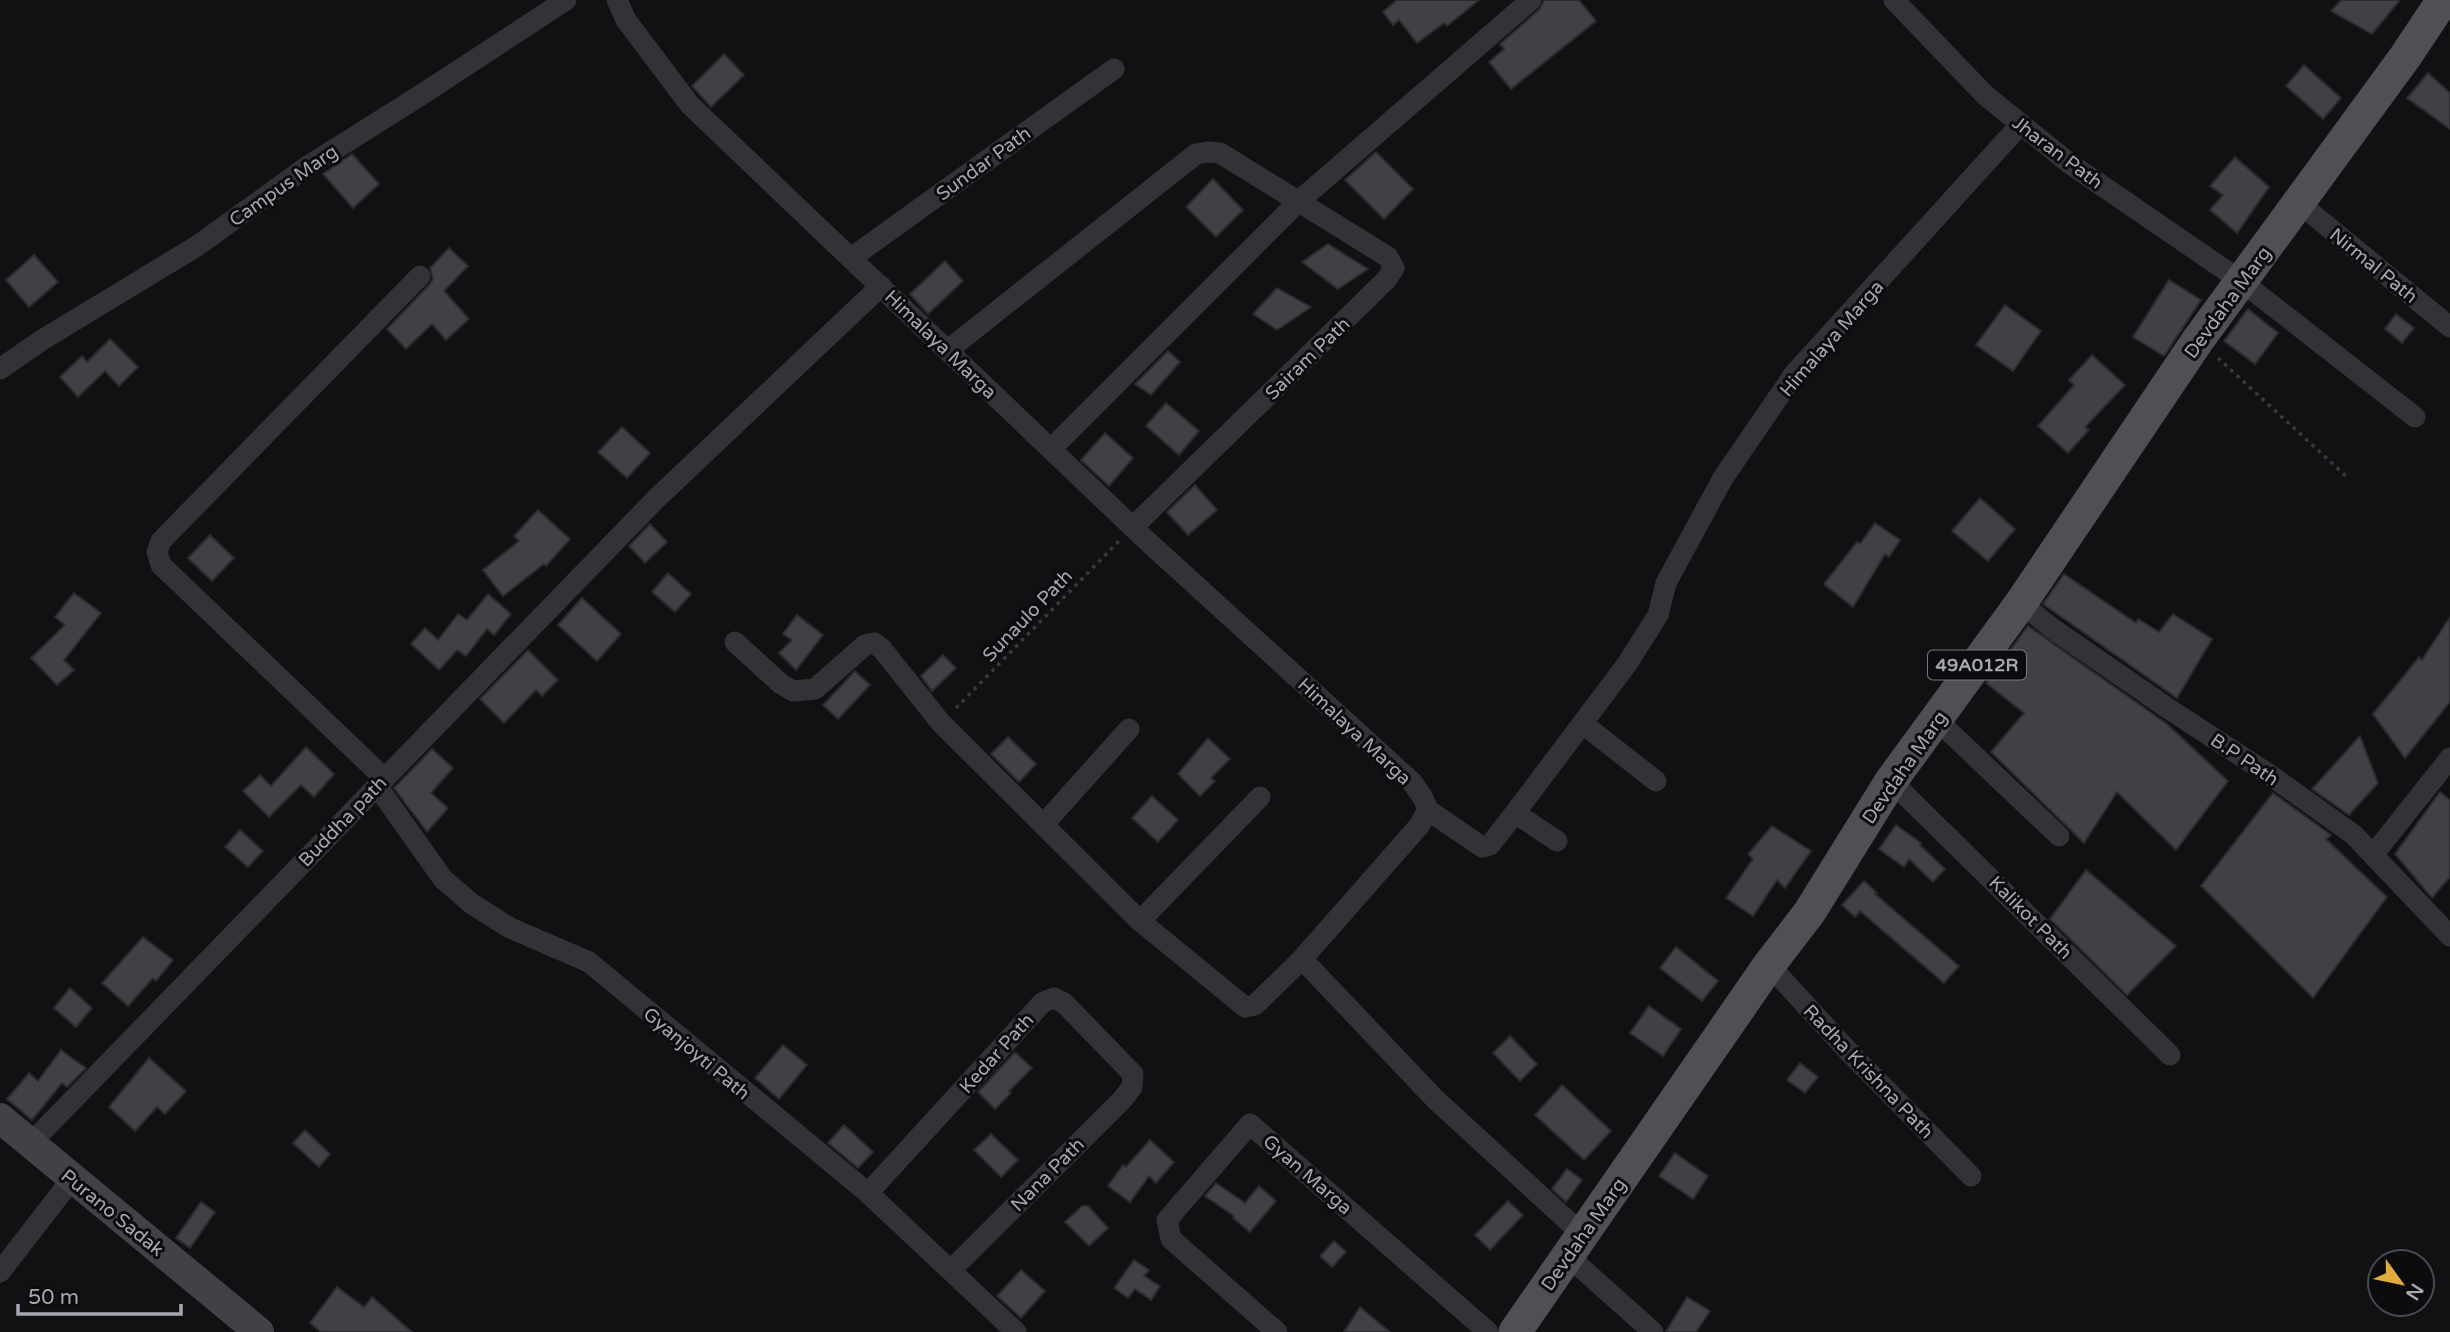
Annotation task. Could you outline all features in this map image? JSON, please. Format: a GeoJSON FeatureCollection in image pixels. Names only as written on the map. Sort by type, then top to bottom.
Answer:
{"type":"FeatureCollection","features":[{"type":"Feature","properties":{"kind":"main road","name":"Devdaha Marg"},"geometry":{"type":"LineString","coordinates":[[1515,1332],[1769,965],[1809,913],[1891,781],[2021,603],[2198,340],[2443,0]]}},
{"type":"Feature","properties":{"kind":"main road","name":"Purano Sadak"},"geometry":{"type":"LineString","coordinates":[[0,1118],[259,1332]]}},
{"type":"Feature","properties":{"kind":"street","name":"Campus Marg"},"geometry":{"type":"LineString","coordinates":[[0,369],[42,340],[197,247],[305,168],[566,0]]}},
{"type":"Feature","properties":{"kind":"street","name":"Himalaya Marga"},"geometry":{"type":"LineString","coordinates":[[617,0],[626,20],[690,104],[1133,527],[1412,782],[1428,810],[1482,848],[1490,845],[1627,664],[1658,615],[1666,583],[1723,478],[1794,374],[2021,124]]}},
{"type":"Feature","properties":{"kind":"street"},"geometry":{"type":"LineString","coordinates":[[1051,449],[1299,201],[1531,0]]}},
{"type":"Feature","properties":{"kind":"street","name":"Jharan Path"},"geometry":{"type":"LineString","coordinates":[[1894,0],[1985,95],[2068,163],[2241,281],[2414,418]]}},
{"type":"Feature","properties":{"kind":"street","name":"Sundar Path"},"geometry":{"type":"LineString","coordinates":[[851,258],[1114,69]]}},
{"type":"Feature","properties":{"kind":"street","name":"Sairam Path"},"geometry":{"type":"LineString","coordinates":[[948,350],[1196,154],[1220,153],[1388,257],[1394,268],[1386,281],[1133,527]]}},
{"type":"Feature","properties":{"kind":"street","name":"Nirmal Path"},"geometry":{"type":"LineString","coordinates":[[2299,203],[2450,327]]}},
{"type":"Feature","properties":{"kind":"street","name":"Gyanjoyti Path"},"geometry":{"type":"LineString","coordinates":[[420,276],[161,541],[157,552],[161,565],[381,782],[443,879],[472,904],[510,929],[589,962],[868,1193],[1016,1332]]}},
{"type":"Feature","properties":{"kind":"street","name":"Buddha path"},"geometry":{"type":"LineString","coordinates":[[30,1144],[656,499],[881,286]]}},
{"type":"Feature","properties":{"kind":"street","name":"B.P Path"},"geometry":{"type":"LineString","coordinates":[[2021,603],[2165,707],[2270,775],[2354,835],[2450,936]]}},
{"type":"Feature","properties":{"kind":"street"},"geometry":{"type":"LineString","coordinates":[[735,642],[781,684],[793,691],[815,689],[865,645],[874,643],[883,649],[941,723],[1140,921],[1245,1007],[1255,1005],[1302,959],[1419,826],[1428,810]]}},
{"type":"Feature","properties":{"kind":"street"},"geometry":{"type":"LineString","coordinates":[[1937,720],[2059,836]]}},
{"type":"Feature","properties":{"kind":"street"},"geometry":{"type":"LineString","coordinates":[[1583,724],[1657,781]]}},
{"type":"Feature","properties":{"kind":"street"},"geometry":{"type":"LineString","coordinates":[[1043,825],[1129,729]]}},
{"type":"Feature","properties":{"kind":"street"},"geometry":{"type":"LineString","coordinates":[[2373,855],[2450,758]]}},
{"type":"Feature","properties":{"kind":"street","name":"Kalikot Path"},"geometry":{"type":"LineString","coordinates":[[1891,781],[2170,1055]]}},
{"type":"Feature","properties":{"kind":"street"},"geometry":{"type":"LineString","coordinates":[[1140,921],[1259,797]]}},
{"type":"Feature","properties":{"kind":"street"},"geometry":{"type":"LineString","coordinates":[[1515,813],[1557,841]]}},
{"type":"Feature","properties":{"kind":"street"},"geometry":{"type":"LineString","coordinates":[[1302,959],[1575,1245],[1653,1332]]}},
{"type":"Feature","properties":{"kind":"street","name":"Radha Krishna Path"},"geometry":{"type":"LineString","coordinates":[[1769,965],[1849,1052],[1971,1176]]}},
{"type":"Feature","properties":{"kind":"street","name":"Kedar Path"},"geometry":{"type":"LineString","coordinates":[[868,1193],[1043,1002],[1054,998],[1064,1003],[1133,1074]]}},
{"type":"Feature","properties":{"kind":"street","name":"Nana Path"},"geometry":{"type":"LineString","coordinates":[[951,1270],[1122,1100],[1132,1087],[1133,1074]]}},
{"type":"Feature","properties":{"kind":"street","name":"Gyan Marga"},"geometry":{"type":"LineString","coordinates":[[1277,1332],[1171,1238],[1168,1232],[1167,1220],[1250,1124],[1488,1332]]}},
{"type":"Feature","properties":{"kind":"street"},"geometry":{"type":"LineString","coordinates":[[0,1272],[72,1179]]}},
{"type":"Feature","properties":{"kind":"path"},"geometry":{"type":"LineString","coordinates":[[2198,340],[2347,477]]}},
{"type":"Feature","properties":{"kind":"path","name":"Sunaulo Path"},"geometry":{"type":"LineString","coordinates":[[941,723],[1133,527]]}},
{"type":"Feature","properties":{"kind":"building"},"geometry":{"type":"Polygon","coordinates":[[[1397,0],[1479,0],[1447,26],[1444,23],[1417,43],[1399,20],[1393,25],[1383,12],[1397,0]]]}},
{"type":"Feature","properties":{"kind":"building"},"geometry":{"type":"Polygon","coordinates":[[[1544,0],[1579,0],[1596,21],[1511,89],[1489,62],[1504,49],[1500,44],[1540,9],[1544,0]]]}},
{"type":"Feature","properties":{"kind":"building"},"geometry":{"type":"Polygon","coordinates":[[[2341,0],[2400,0],[2372,34],[2331,11],[2341,0]]]}},
{"type":"Feature","properties":{"kind":"building"},"geometry":{"type":"Polygon","coordinates":[[[724,54],[744,75],[711,107],[692,86],[724,54]]]}},
{"type":"Feature","properties":{"kind":"building"},"geometry":{"type":"Polygon","coordinates":[[[2304,65],[2341,98],[2323,119],[2286,86],[2304,65]]]}},
{"type":"Feature","properties":{"kind":"building"},"geometry":{"type":"Polygon","coordinates":[[[2428,73],[2450,93],[2450,129],[2407,98],[2428,73]]]}},
{"type":"Feature","properties":{"kind":"building"},"geometry":{"type":"Polygon","coordinates":[[[1376,152],[1413,189],[1384,219],[1345,180],[1376,152]]]}},
{"type":"Feature","properties":{"kind":"building"},"geometry":{"type":"Polygon","coordinates":[[[352,154],[379,184],[353,208],[323,174],[352,154]]]}},
{"type":"Feature","properties":{"kind":"building"},"geometry":{"type":"Polygon","coordinates":[[[2235,157],[2269,187],[2237,233],[2210,210],[2223,195],[2210,186],[2235,157]]]}},
{"type":"Feature","properties":{"kind":"building"},"geometry":{"type":"Polygon","coordinates":[[[1213,179],[1243,210],[1216,237],[1186,207],[1213,179]]]}},
{"type":"Feature","properties":{"kind":"building"},"geometry":{"type":"Polygon","coordinates":[[[1328,244],[1368,269],[1338,289],[1302,262],[1328,244]]]}},
{"type":"Feature","properties":{"kind":"building"},"geometry":{"type":"Polygon","coordinates":[[[449,248],[468,266],[444,291],[469,319],[446,340],[432,324],[406,349],[387,329],[429,285],[433,279],[430,268],[449,248]]]}},
{"type":"Feature","properties":{"kind":"building"},"geometry":{"type":"Polygon","coordinates":[[[34,255],[58,282],[29,307],[6,280],[34,255]]]}},
{"type":"Feature","properties":{"kind":"building"},"geometry":{"type":"Polygon","coordinates":[[[945,261],[963,281],[928,314],[910,294],[945,261]]]}},
{"type":"Feature","properties":{"kind":"building"},"geometry":{"type":"Polygon","coordinates":[[[2169,280],[2201,300],[2164,356],[2133,337],[2169,280]]]}},
{"type":"Feature","properties":{"kind":"building"},"geometry":{"type":"Polygon","coordinates":[[[1277,288],[1311,307],[1277,330],[1253,314],[1277,288]]]}},
{"type":"Feature","properties":{"kind":"building"},"geometry":{"type":"Polygon","coordinates":[[[2005,305],[2041,331],[2013,371],[1976,345],[2005,305]]]}},
{"type":"Feature","properties":{"kind":"building"},"geometry":{"type":"Polygon","coordinates":[[[2248,309],[2278,333],[2255,364],[2224,341],[2248,309]]]}},
{"type":"Feature","properties":{"kind":"building"},"geometry":{"type":"Polygon","coordinates":[[[2396,314],[2414,328],[2402,343],[2385,329],[2396,314]]]}},
{"type":"Feature","properties":{"kind":"building"},"geometry":{"type":"Polygon","coordinates":[[[110,339],[138,367],[119,386],[105,371],[78,397],[60,377],[82,356],[87,362],[110,339]]]}},
{"type":"Feature","properties":{"kind":"building"},"geometry":{"type":"Polygon","coordinates":[[[1168,351],[1180,362],[1151,395],[1135,384],[1168,351]]]}},
{"type":"Feature","properties":{"kind":"building"},"geometry":{"type":"Polygon","coordinates":[[[2092,355],[2125,385],[2085,427],[2089,430],[2068,453],[2038,426],[2074,385],[2069,380],[2092,355]]]}},
{"type":"Feature","properties":{"kind":"building"},"geometry":{"type":"Polygon","coordinates":[[[1166,403],[1199,431],[1179,455],[1146,426],[1166,403]]]}},
{"type":"Feature","properties":{"kind":"building"},"geometry":{"type":"Polygon","coordinates":[[[622,427],[650,453],[627,478],[598,452],[622,427]]]}},
{"type":"Feature","properties":{"kind":"building"},"geometry":{"type":"Polygon","coordinates":[[[1105,433],[1133,458],[1109,486],[1081,460],[1105,433]]]}},
{"type":"Feature","properties":{"kind":"building"},"geometry":{"type":"Polygon","coordinates":[[[1195,485],[1217,510],[1188,535],[1167,512],[1195,485]]]}},
{"type":"Feature","properties":{"kind":"building"},"geometry":{"type":"Polygon","coordinates":[[[1980,498],[2015,529],[1988,561],[1952,531],[1980,498]]]}},
{"type":"Feature","properties":{"kind":"building"},"geometry":{"type":"Polygon","coordinates":[[[538,510],[570,539],[546,566],[544,564],[503,596],[483,570],[519,541],[514,536],[538,510]]]}},
{"type":"Feature","properties":{"kind":"building"},"geometry":{"type":"Polygon","coordinates":[[[1875,523],[1900,540],[1889,557],[1885,554],[1853,607],[1824,584],[1875,523]]]}},
{"type":"Feature","properties":{"kind":"building"},"geometry":{"type":"Polygon","coordinates":[[[650,524],[667,542],[645,563],[629,546],[650,524]]]}},
{"type":"Feature","properties":{"kind":"building"},"geometry":{"type":"Polygon","coordinates":[[[210,535],[234,558],[212,581],[188,558],[210,535]]]}},
{"type":"Feature","properties":{"kind":"building"},"geometry":{"type":"Polygon","coordinates":[[[668,573],[691,594],[675,612],[652,592],[668,573]]]}},
{"type":"Feature","properties":{"kind":"building"},"geometry":{"type":"Polygon","coordinates":[[[2064,574],[2136,623],[2138,619],[2159,632],[2173,614],[2212,639],[2177,698],[2043,604],[2064,574]]]}},
{"type":"Feature","properties":{"kind":"building"},"geometry":{"type":"Polygon","coordinates":[[[74,593],[101,613],[64,660],[74,670],[57,685],[31,658],[65,625],[55,617],[74,593]]]}},
{"type":"Feature","properties":{"kind":"building"},"geometry":{"type":"Polygon","coordinates":[[[488,594],[511,614],[494,635],[487,629],[466,656],[457,650],[439,670],[411,644],[425,628],[438,640],[458,614],[467,620],[488,594]]]}},
{"type":"Feature","properties":{"kind":"building"},"geometry":{"type":"Polygon","coordinates":[[[582,598],[621,634],[597,661],[558,625],[582,598]]]}},
{"type":"Feature","properties":{"kind":"building"},"geometry":{"type":"Polygon","coordinates":[[[797,615],[823,635],[796,670],[779,653],[792,640],[783,634],[797,615]]]}},
{"type":"Feature","properties":{"kind":"building"},"geometry":{"type":"Polygon","coordinates":[[[2450,617],[2450,702],[2405,758],[2373,714],[2419,657],[2422,660],[2450,617]]]}},
{"type":"Feature","properties":{"kind":"building"},"geometry":{"type":"Polygon","coordinates":[[[2028,626],[2167,724],[2228,781],[2176,850],[2117,792],[2084,843],[1991,752],[2024,713],[1986,683],[2028,626]]]}},
{"type":"Feature","properties":{"kind":"building"},"geometry":{"type":"Polygon","coordinates":[[[528,650],[558,680],[542,696],[536,690],[504,723],[480,699],[528,650]]]}},
{"type":"Feature","properties":{"kind":"building"},"geometry":{"type":"Polygon","coordinates":[[[943,655],[956,668],[932,691],[921,676],[943,655]]]}},
{"type":"Feature","properties":{"kind":"building"},"geometry":{"type":"Polygon","coordinates":[[[855,671],[870,685],[838,719],[823,705],[855,671]]]}},
{"type":"Feature","properties":{"kind":"building"},"geometry":{"type":"Polygon","coordinates":[[[2360,736],[2378,783],[2349,815],[2312,789],[2360,736]]]}},
{"type":"Feature","properties":{"kind":"building"},"geometry":{"type":"Polygon","coordinates":[[[1008,737],[1036,764],[1019,782],[991,754],[1008,737]]]}},
{"type":"Feature","properties":{"kind":"building"},"geometry":{"type":"Polygon","coordinates":[[[1208,738],[1230,759],[1211,778],[1215,781],[1200,796],[1178,774],[1208,738]]]}},
{"type":"Feature","properties":{"kind":"building"},"geometry":{"type":"Polygon","coordinates":[[[306,747],[334,774],[314,797],[301,785],[269,817],[243,791],[260,775],[271,786],[306,747]]]}},
{"type":"Feature","properties":{"kind":"building"},"geometry":{"type":"Polygon","coordinates":[[[432,749],[453,768],[431,793],[448,808],[427,832],[394,788],[432,749]]]}},
{"type":"Feature","properties":{"kind":"building"},"geometry":{"type":"Polygon","coordinates":[[[2440,792],[2450,800],[2450,877],[2432,898],[2395,854],[2440,792]]]}},
{"type":"Feature","properties":{"kind":"building"},"geometry":{"type":"Polygon","coordinates":[[[2273,793],[2331,835],[2326,839],[2387,897],[2313,998],[2201,886],[2273,793]]]}},
{"type":"Feature","properties":{"kind":"building"},"geometry":{"type":"Polygon","coordinates":[[[1152,796],[1178,820],[1158,842],[1132,818],[1152,796]]]}},
{"type":"Feature","properties":{"kind":"building"},"geometry":{"type":"Polygon","coordinates":[[[1896,825],[1921,843],[1945,869],[1933,882],[1909,859],[1904,867],[1879,849],[1896,825]]]}},
{"type":"Feature","properties":{"kind":"building"},"geometry":{"type":"Polygon","coordinates":[[[1772,826],[1811,851],[1785,888],[1777,880],[1753,916],[1726,898],[1753,859],[1748,854],[1772,826]]]}},
{"type":"Feature","properties":{"kind":"building"},"geometry":{"type":"Polygon","coordinates":[[[240,830],[263,851],[248,867],[225,847],[240,830]]]}},
{"type":"Feature","properties":{"kind":"building"},"geometry":{"type":"Polygon","coordinates":[[[2086,870],[2176,946],[2127,995],[2050,919],[2086,870]]]}},
{"type":"Feature","properties":{"kind":"building"},"geometry":{"type":"Polygon","coordinates":[[[1864,881],[1877,893],[1875,894],[1959,966],[1944,983],[1860,911],[1855,917],[1842,905],[1864,881]]]}},
{"type":"Feature","properties":{"kind":"building"},"geometry":{"type":"Polygon","coordinates":[[[143,937],[173,960],[156,981],[153,978],[128,1006],[102,983],[143,937]]]}},
{"type":"Feature","properties":{"kind":"building"},"geometry":{"type":"Polygon","coordinates":[[[1676,947],[1718,981],[1702,1001],[1660,968],[1676,947]]]}},
{"type":"Feature","properties":{"kind":"building"},"geometry":{"type":"Polygon","coordinates":[[[70,988],[92,1008],[76,1027],[54,1008],[70,988]]]}},
{"type":"Feature","properties":{"kind":"building"},"geometry":{"type":"Polygon","coordinates":[[[1649,1006],[1681,1029],[1663,1056],[1630,1033],[1649,1006]]]}},
{"type":"Feature","properties":{"kind":"building"},"geometry":{"type":"Polygon","coordinates":[[[1510,1036],[1537,1064],[1520,1081],[1493,1053],[1510,1036]]]}},
{"type":"Feature","properties":{"kind":"building"},"geometry":{"type":"Polygon","coordinates":[[[783,1045],[807,1065],[779,1099],[755,1078],[783,1045]]]}},
{"type":"Feature","properties":{"kind":"building"},"geometry":{"type":"Polygon","coordinates":[[[61,1050],[86,1068],[67,1087],[62,1083],[32,1120],[7,1099],[29,1073],[38,1081],[61,1050]]]}},
{"type":"Feature","properties":{"kind":"building"},"geometry":{"type":"Polygon","coordinates":[[[1015,1052],[1032,1068],[995,1109],[978,1092],[1015,1052]]]}},
{"type":"Feature","properties":{"kind":"building"},"geometry":{"type":"Polygon","coordinates":[[[149,1058],[186,1091],[165,1114],[157,1107],[135,1131],[109,1107],[149,1058]]]}},
{"type":"Feature","properties":{"kind":"building"},"geometry":{"type":"Polygon","coordinates":[[[1800,1063],[1818,1077],[1805,1093],[1787,1080],[1800,1063]]]}},
{"type":"Feature","properties":{"kind":"building"},"geometry":{"type":"Polygon","coordinates":[[[1562,1085],[1611,1131],[1584,1160],[1535,1115],[1562,1085]]]}},
{"type":"Feature","properties":{"kind":"building"},"geometry":{"type":"Polygon","coordinates":[[[844,1125],[873,1152],[858,1168],[828,1143],[844,1125]]]}},
{"type":"Feature","properties":{"kind":"building"},"geometry":{"type":"Polygon","coordinates":[[[305,1130],[330,1154],[319,1167],[293,1143],[305,1130]]]}},
{"type":"Feature","properties":{"kind":"building"},"geometry":{"type":"Polygon","coordinates":[[[991,1134],[1018,1160],[1001,1177],[974,1150],[991,1134]]]}},
{"type":"Feature","properties":{"kind":"building"},"geometry":{"type":"Polygon","coordinates":[[[1150,1140],[1174,1162],[1156,1183],[1149,1176],[1130,1202],[1108,1186],[1123,1165],[1126,1167],[1150,1140]]]}},
{"type":"Feature","properties":{"kind":"building"},"geometry":{"type":"Polygon","coordinates":[[[1675,1153],[1708,1176],[1693,1199],[1659,1176],[1675,1153]]]}},
{"type":"Feature","properties":{"kind":"building"},"geometry":{"type":"Polygon","coordinates":[[[1567,1169],[1582,1180],[1566,1202],[1552,1189],[1567,1169]]]}},
{"type":"Feature","properties":{"kind":"building"},"geometry":{"type":"Polygon","coordinates":[[[1216,1183],[1245,1203],[1259,1186],[1276,1201],[1250,1232],[1233,1218],[1234,1216],[1205,1196],[1216,1183]]]}},
{"type":"Feature","properties":{"kind":"building"},"geometry":{"type":"Polygon","coordinates":[[[1508,1201],[1523,1215],[1490,1250],[1475,1235],[1508,1201]]]}},
{"type":"Feature","properties":{"kind":"building"},"geometry":{"type":"Polygon","coordinates":[[[201,1202],[215,1212],[190,1248],[176,1238],[201,1202]]]}},
{"type":"Feature","properties":{"kind":"building"},"geometry":{"type":"Polygon","coordinates":[[[1082,1206],[1088,1206],[1108,1228],[1089,1246],[1065,1222],[1082,1206]]]}},
{"type":"Feature","properties":{"kind":"building"},"geometry":{"type":"Polygon","coordinates":[[[1334,1241],[1346,1252],[1332,1267],[1320,1256],[1334,1241]]]}},
{"type":"Feature","properties":{"kind":"building"},"geometry":{"type":"Polygon","coordinates":[[[1134,1260],[1149,1270],[1144,1276],[1160,1286],[1151,1300],[1135,1289],[1128,1298],[1114,1288],[1134,1260]]]}},
{"type":"Feature","properties":{"kind":"building"},"geometry":{"type":"Polygon","coordinates":[[[1021,1270],[1045,1291],[1021,1318],[997,1296],[1021,1270]]]}},
{"type":"Feature","properties":{"kind":"building"},"geometry":{"type":"Polygon","coordinates":[[[337,1287],[364,1307],[372,1297],[412,1332],[321,1332],[310,1323],[337,1287]]]}},
{"type":"Feature","properties":{"kind":"building"},"geometry":{"type":"Polygon","coordinates":[[[1687,1297],[1710,1311],[1696,1332],[1666,1332],[1687,1297]]]}},
{"type":"Feature","properties":{"kind":"building"},"geometry":{"type":"Polygon","coordinates":[[[1360,1307],[1390,1332],[1344,1332],[1360,1307]]]}}]}
